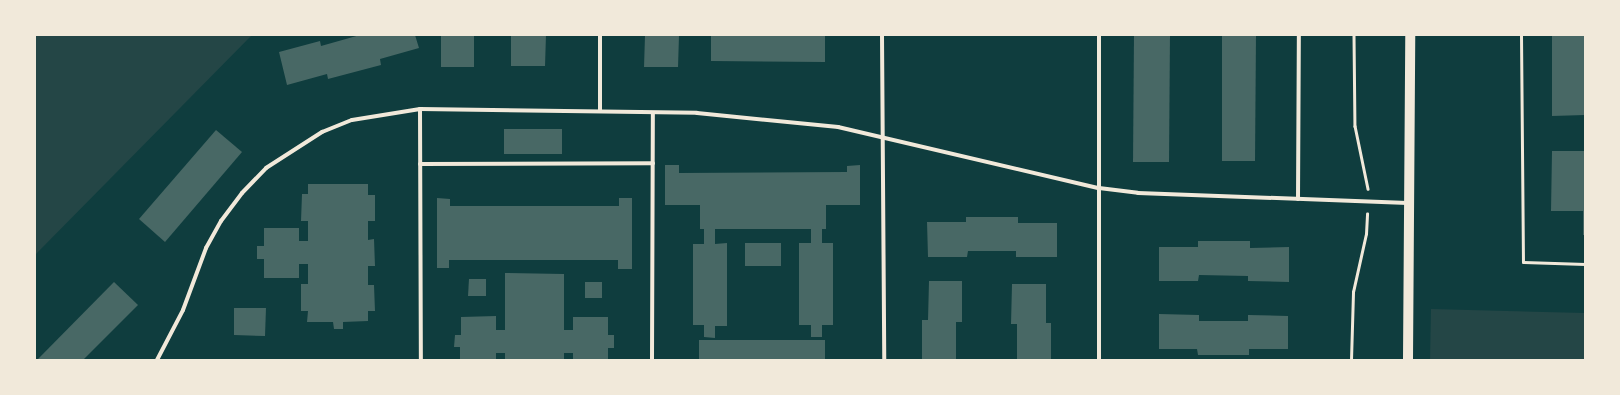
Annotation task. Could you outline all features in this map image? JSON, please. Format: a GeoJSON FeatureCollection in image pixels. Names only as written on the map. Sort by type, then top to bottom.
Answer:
{"type":"FeatureCollection","features":[{"type":"Feature","properties":{"kind":"main road"},"geometry":{"type":"LineString","coordinates":[[1408,360],[1410,35]]}},
{"type":"Feature","properties":{"kind":"street"},"geometry":{"type":"LineString","coordinates":[[600,35],[600,110]]}},
{"type":"Feature","properties":{"kind":"street"},"geometry":{"type":"LineString","coordinates":[[882,35],[884,360]]}},
{"type":"Feature","properties":{"kind":"street"},"geometry":{"type":"LineString","coordinates":[[1099,35],[1099,360]]}},
{"type":"Feature","properties":{"kind":"street"},"geometry":{"type":"LineString","coordinates":[[1298,199],[1299,35]]}},
{"type":"Feature","properties":{"kind":"street"},"geometry":{"type":"LineString","coordinates":[[420,109],[421,360]]}},
{"type":"Feature","properties":{"kind":"street"},"geometry":{"type":"LineString","coordinates":[[157,360],[183,310],[206,248],[221,221],[242,193],[266,168],[322,132],[352,120],[420,109],[600,110],[653,113],[697,113],[838,127],[1099,188],[1138,193],[1409,203]]}},
{"type":"Feature","properties":{"kind":"street"},"geometry":{"type":"LineString","coordinates":[[652,360],[653,113]]}},
{"type":"Feature","properties":{"kind":"street"},"geometry":{"type":"LineString","coordinates":[[420,164],[652,163]]}},
{"type":"Feature","properties":{"kind":"lane"},"geometry":{"type":"LineString","coordinates":[[1521,35],[1523,262],[1585,264]]}},
{"type":"Feature","properties":{"kind":"path"},"geometry":{"type":"LineString","coordinates":[[1354,35],[1355,126],[1368,189]]}},
{"type":"Feature","properties":{"kind":"path"},"geometry":{"type":"LineString","coordinates":[[1351,360],[1353,292],[1367,225]]}},
{"type":"Feature","properties":{"kind":"shaded area"},"geometry":{"type":"Polygon","coordinates":[[[35,35],[252,35],[35,255],[35,35]]]}},
{"type":"Feature","properties":{"kind":"shaded area"},"geometry":{"type":"Polygon","coordinates":[[[1431,309],[1585,313],[1585,360],[1430,360],[1431,309]]]}},
{"type":"Feature","properties":{"kind":"building"},"geometry":{"type":"Polygon","coordinates":[[[360,35],[415,35],[419,48],[380,59],[381,65],[328,79],[327,74],[287,85],[279,52],[320,41],[321,46],[360,35]]]}},
{"type":"Feature","properties":{"kind":"building"},"geometry":{"type":"Polygon","coordinates":[[[441,35],[474,35],[474,67],[441,67],[441,35]]]}},
{"type":"Feature","properties":{"kind":"building"},"geometry":{"type":"Polygon","coordinates":[[[511,35],[546,35],[545,66],[511,66],[511,35]]]}},
{"type":"Feature","properties":{"kind":"building"},"geometry":{"type":"Polygon","coordinates":[[[645,35],[679,35],[678,67],[644,67],[645,35]]]}},
{"type":"Feature","properties":{"kind":"building"},"geometry":{"type":"Polygon","coordinates":[[[711,35],[825,35],[825,62],[711,61],[711,35]]]}},
{"type":"Feature","properties":{"kind":"building"},"geometry":{"type":"Polygon","coordinates":[[[1134,35],[1170,35],[1169,162],[1133,162],[1134,35]]]}},
{"type":"Feature","properties":{"kind":"building"},"geometry":{"type":"Polygon","coordinates":[[[1222,35],[1256,35],[1255,161],[1222,161],[1222,35]]]}},
{"type":"Feature","properties":{"kind":"building"},"geometry":{"type":"Polygon","coordinates":[[[1552,35],[1585,35],[1585,115],[1552,116],[1552,35]]]}},
{"type":"Feature","properties":{"kind":"building"},"geometry":{"type":"Polygon","coordinates":[[[504,129],[562,129],[562,154],[504,154],[504,129]]]}},
{"type":"Feature","properties":{"kind":"building"},"geometry":{"type":"Polygon","coordinates":[[[216,130],[242,152],[165,242],[139,219],[216,130]]]}},
{"type":"Feature","properties":{"kind":"building"},"geometry":{"type":"Polygon","coordinates":[[[1552,151],[1585,151],[1585,235],[1583,235],[1583,211],[1551,211],[1552,151]]]}},
{"type":"Feature","properties":{"kind":"building"},"geometry":{"type":"Polygon","coordinates":[[[665,165],[679,165],[679,173],[847,172],[847,166],[860,165],[860,205],[826,205],[826,229],[822,229],[822,243],[833,243],[833,325],[822,325],[822,337],[811,337],[811,325],[799,325],[799,243],[811,243],[811,229],[715,229],[715,244],[727,243],[727,326],[715,326],[715,338],[704,337],[704,325],[693,325],[693,244],[704,244],[704,229],[700,229],[700,205],[665,205],[665,165]]]}},
{"type":"Feature","properties":{"kind":"building"},"geometry":{"type":"Polygon","coordinates":[[[308,184],[368,184],[368,195],[375,195],[375,221],[368,221],[368,240],[374,239],[375,266],[368,266],[368,285],[374,285],[375,311],[368,311],[368,321],[343,322],[343,329],[334,329],[333,322],[307,322],[308,311],[301,311],[301,284],[308,284],[308,264],[299,264],[299,278],[264,278],[264,259],[257,259],[257,246],[264,246],[264,228],[299,228],[299,241],[308,241],[308,221],[301,221],[302,194],[308,194],[308,184]]]}},
{"type":"Feature","properties":{"kind":"building"},"geometry":{"type":"Polygon","coordinates":[[[437,198],[450,199],[450,206],[619,206],[619,198],[632,198],[632,269],[618,269],[618,260],[449,260],[449,268],[437,268],[437,198]]]}},
{"type":"Feature","properties":{"kind":"building"},"geometry":{"type":"Polygon","coordinates":[[[966,217],[1018,217],[1018,223],[1057,223],[1057,257],[1016,257],[1016,251],[968,251],[967,257],[928,257],[927,222],[966,222],[966,217]]]}},
{"type":"Feature","properties":{"kind":"building"},"geometry":{"type":"Polygon","coordinates":[[[1198,241],[1250,241],[1250,248],[1289,247],[1289,282],[1248,281],[1248,276],[1199,275],[1198,281],[1159,281],[1159,247],[1198,247],[1198,241]]]}},
{"type":"Feature","properties":{"kind":"building"},"geometry":{"type":"Polygon","coordinates":[[[745,243],[781,243],[781,266],[745,266],[745,243]]]}},
{"type":"Feature","properties":{"kind":"building"},"geometry":{"type":"Polygon","coordinates":[[[505,273],[564,274],[564,330],[573,330],[573,317],[608,317],[608,335],[614,335],[614,348],[608,348],[608,360],[573,360],[573,353],[564,353],[564,360],[505,360],[505,353],[496,353],[496,360],[460,360],[460,347],[454,347],[455,335],[461,335],[461,317],[496,316],[496,330],[505,330],[505,273]]]}},
{"type":"Feature","properties":{"kind":"building"},"geometry":{"type":"Polygon","coordinates":[[[469,279],[486,279],[486,296],[468,296],[469,279]]]}},
{"type":"Feature","properties":{"kind":"building"},"geometry":{"type":"Polygon","coordinates":[[[929,281],[962,281],[962,322],[956,322],[956,360],[922,360],[922,320],[928,320],[929,281]]]}},
{"type":"Feature","properties":{"kind":"building"},"geometry":{"type":"Polygon","coordinates":[[[114,282],[138,305],[83,360],[37,360],[114,282]]]}},
{"type":"Feature","properties":{"kind":"building"},"geometry":{"type":"Polygon","coordinates":[[[585,282],[602,282],[602,298],[585,298],[585,282]]]}},
{"type":"Feature","properties":{"kind":"building"},"geometry":{"type":"Polygon","coordinates":[[[1012,284],[1046,284],[1046,323],[1051,323],[1051,360],[1017,360],[1017,324],[1011,324],[1012,284]]]}},
{"type":"Feature","properties":{"kind":"building"},"geometry":{"type":"Polygon","coordinates":[[[234,308],[266,308],[265,336],[234,335],[234,308]]]}},
{"type":"Feature","properties":{"kind":"building"},"geometry":{"type":"Polygon","coordinates":[[[1159,314],[1199,315],[1199,321],[1248,321],[1248,315],[1288,316],[1288,349],[1249,349],[1249,355],[1198,355],[1197,349],[1159,349],[1159,314]]]}},
{"type":"Feature","properties":{"kind":"building"},"geometry":{"type":"Polygon","coordinates":[[[699,340],[825,340],[825,360],[699,360],[699,340]]]}}]}
